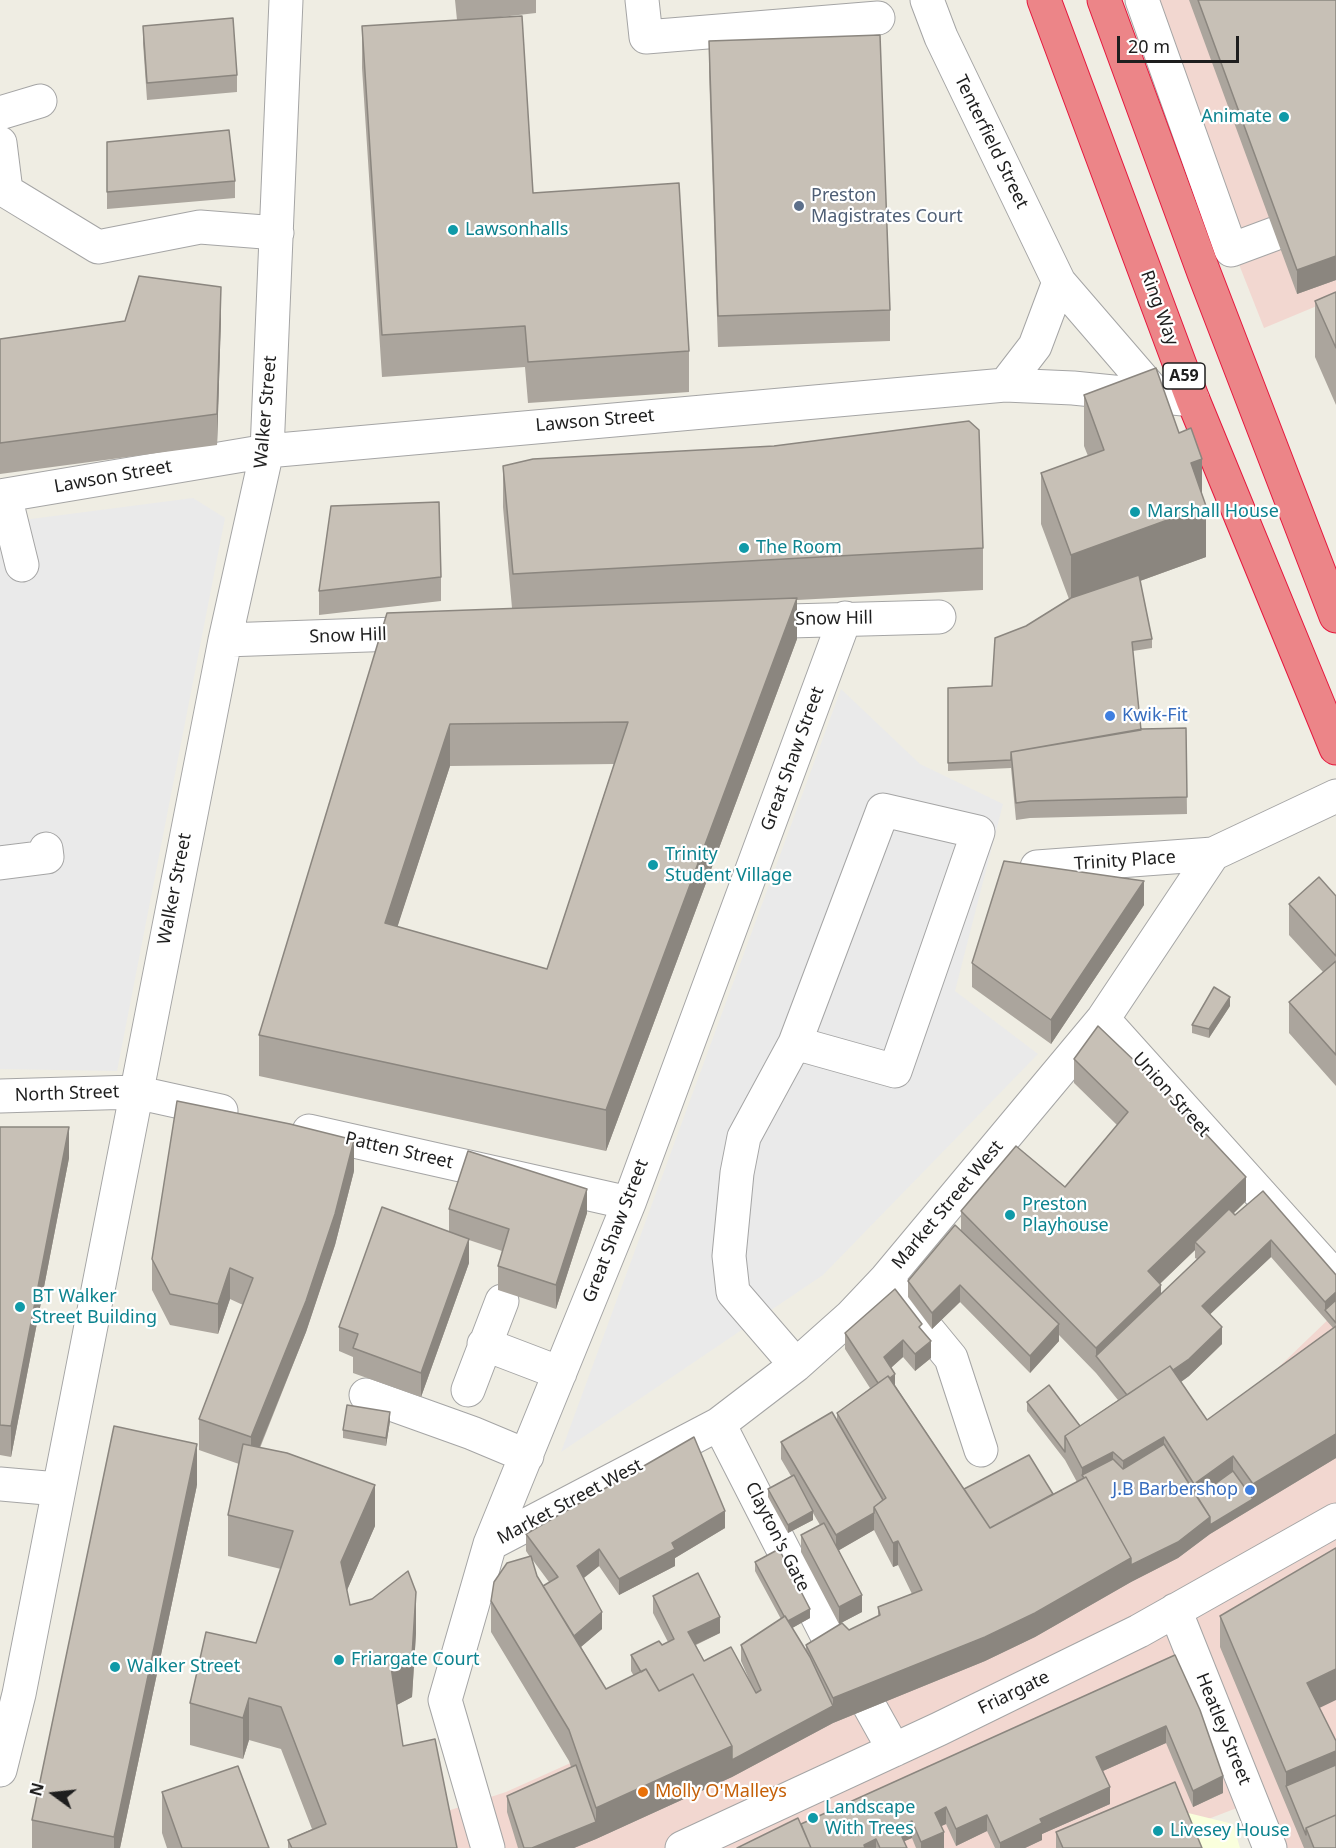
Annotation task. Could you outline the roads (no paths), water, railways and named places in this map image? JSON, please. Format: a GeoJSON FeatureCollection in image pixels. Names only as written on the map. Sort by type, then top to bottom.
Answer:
{"type":"FeatureCollection","features":[{"type":"Feature","properties":{"kind":"highway","name":"Ring Way"},"geometry":{"type":"LineString","coordinates":[[1044,0],[1193,400],[1336,747]]}},
{"type":"Feature","properties":{"kind":"highway"},"geometry":{"type":"LineString","coordinates":[[1104,0],[1209,284],[1336,616]]}},
{"type":"Feature","properties":{"kind":"street","name":"Walker Street"},"geometry":{"type":"LineString","coordinates":[[0,1770],[19,1694],[225,640],[267,451],[286,0]]}},
{"type":"Feature","properties":{"kind":"street"},"geometry":{"type":"LineString","coordinates":[[642,0],[646,37],[878,18]]}},
{"type":"Feature","properties":{"kind":"street","name":"Tenterfield Street"},"geometry":{"type":"LineString","coordinates":[[927,0],[941,37],[1059,282],[1159,398]]}},
{"type":"Feature","properties":{"kind":"street"},"geometry":{"type":"LineString","coordinates":[[1142,0],[1231,250],[1274,234]]}},
{"type":"Feature","properties":{"kind":"street"},"geometry":{"type":"LineString","coordinates":[[0,112],[40,101]]}},
{"type":"Feature","properties":{"kind":"street"},"geometry":{"type":"LineString","coordinates":[[0,142],[6,191],[98,247],[200,227],[277,233]]}},
{"type":"Feature","properties":{"kind":"street"},"geometry":{"type":"LineString","coordinates":[[1005,385],[1035,346],[1059,282]]}},
{"type":"Feature","properties":{"kind":"street","name":"Lawson Street"},"geometry":{"type":"LineString","coordinates":[[2,496],[267,451],[1005,385],[1073,388],[1193,400]]}},
{"type":"Feature","properties":{"kind":"street"},"geometry":{"type":"LineString","coordinates":[[2,496],[22,565]]}},
{"type":"Feature","properties":{"kind":"street","name":"Snow Hill"},"geometry":{"type":"LineString","coordinates":[[726,622],[939,617]]}},
{"type":"Feature","properties":{"kind":"street","name":"Great Shaw Street"},"geometry":{"type":"LineString","coordinates":[[488,1848],[444,1700],[490,1544],[629,1203],[845,618]]}},
{"type":"Feature","properties":{"kind":"street","name":"Snow Hill"},"geometry":{"type":"LineString","coordinates":[[225,640],[451,632]]}},
{"type":"Feature","properties":{"kind":"street"},"geometry":{"type":"LineString","coordinates":[[1213,854],[1336,796]]}},
{"type":"Feature","properties":{"kind":"street"},"geometry":{"type":"LineString","coordinates":[[795,1043],[895,1071],[978,831],[883,810],[795,1043],[744,1137],[737,1173],[729,1256],[734,1292],[796,1365]]}},
{"type":"Feature","properties":{"kind":"street"},"geometry":{"type":"LineString","coordinates":[[0,863],[47,857],[46,849]]}},
{"type":"Feature","properties":{"kind":"street","name":"Trinity Place"},"geometry":{"type":"LineString","coordinates":[[1037,867],[1213,854]]}},
{"type":"Feature","properties":{"kind":"street","name":"Market Street West"},"geometry":{"type":"LineString","coordinates":[[490,1544],[719,1424],[796,1365],[851,1316],[886,1279],[1103,1019],[1213,854]]}},
{"type":"Feature","properties":{"kind":"street","name":"Union Street"},"geometry":{"type":"LineString","coordinates":[[1103,1019],[1336,1278]]}},
{"type":"Feature","properties":{"kind":"street"},"geometry":{"type":"LineString","coordinates":[[135,1092],[250,1118]]}},
{"type":"Feature","properties":{"kind":"street","name":"North Street"},"geometry":{"type":"LineString","coordinates":[[0,1096],[135,1092]]}},
{"type":"Feature","properties":{"kind":"street","name":"Patten Street"},"geometry":{"type":"LineString","coordinates":[[284,1125],[629,1203]]}},
{"type":"Feature","properties":{"kind":"street"},"geometry":{"type":"LineString","coordinates":[[886,1279],[951,1358],[981,1450]]}},
{"type":"Feature","properties":{"kind":"street"},"geometry":{"type":"LineString","coordinates":[[468,1390],[502,1301]]}},
{"type":"Feature","properties":{"kind":"street"},"geometry":{"type":"LineString","coordinates":[[484,1344],[560,1373]]}},
{"type":"Feature","properties":{"kind":"street"},"geometry":{"type":"LineString","coordinates":[[366,1395],[472,1433],[527,1456]]}},
{"type":"Feature","properties":{"kind":"street","name":"Clayton's Gate"},"geometry":{"type":"LineString","coordinates":[[719,1424],[835,1651]]}},
{"type":"Feature","properties":{"kind":"street"},"geometry":{"type":"LineString","coordinates":[[0,1484],[58,1489]]}},
{"type":"Feature","properties":{"kind":"street","name":"Friargate"},"geometry":{"type":"LineString","coordinates":[[696,1845],[1128,1636],[1336,1520]]}},
{"type":"Feature","properties":{"kind":"street","name":"Heatley Street"},"geometry":{"type":"LineString","coordinates":[[1175,1610],[1270,1848]]}},
{"type":"Feature","properties":{"kind":"street"},"geometry":{"type":"LineString","coordinates":[[870,1707],[894,1750]]}},
{"type":"Feature","properties":{"kind":"place","name":"Animate"},"geometry":{"type":"Point","coordinates":[1284,117]}},
{"type":"Feature","properties":{"kind":"place","name":"Preston Magistrates Court"},"geometry":{"type":"Point","coordinates":[799,206]}},
{"type":"Feature","properties":{"kind":"place","name":"Lawsonhalls"},"geometry":{"type":"Point","coordinates":[453,230]}},
{"type":"Feature","properties":{"kind":"place","name":"Marshall House"},"geometry":{"type":"Point","coordinates":[1135,512]}},
{"type":"Feature","properties":{"kind":"place","name":"The Room"},"geometry":{"type":"Point","coordinates":[744,548]}},
{"type":"Feature","properties":{"kind":"place","name":"Kwik-Fit"},"geometry":{"type":"Point","coordinates":[1110,716]}},
{"type":"Feature","properties":{"kind":"place","name":"Trinity Student Village"},"geometry":{"type":"Point","coordinates":[653,865]}},
{"type":"Feature","properties":{"kind":"place","name":"Preston Playhouse"},"geometry":{"type":"Point","coordinates":[1010,1215]}},
{"type":"Feature","properties":{"kind":"place","name":"BT Walker Street Building"},"geometry":{"type":"Point","coordinates":[20,1307]}},
{"type":"Feature","properties":{"kind":"place","name":"J.B Barbershop"},"geometry":{"type":"Point","coordinates":[1250,1490]}},
{"type":"Feature","properties":{"kind":"place","name":"Friargate Court"},"geometry":{"type":"Point","coordinates":[339,1660]}},
{"type":"Feature","properties":{"kind":"place","name":"Walker Street"},"geometry":{"type":"Point","coordinates":[115,1667]}},
{"type":"Feature","properties":{"kind":"place","name":"Molly O'Malleys"},"geometry":{"type":"Point","coordinates":[643,1792]}},
{"type":"Feature","properties":{"kind":"place","name":"Landscape With Trees"},"geometry":{"type":"Point","coordinates":[813,1818]}},
{"type":"Feature","properties":{"kind":"place","name":"Livesey House"},"geometry":{"type":"Point","coordinates":[1158,1831]}}]}
